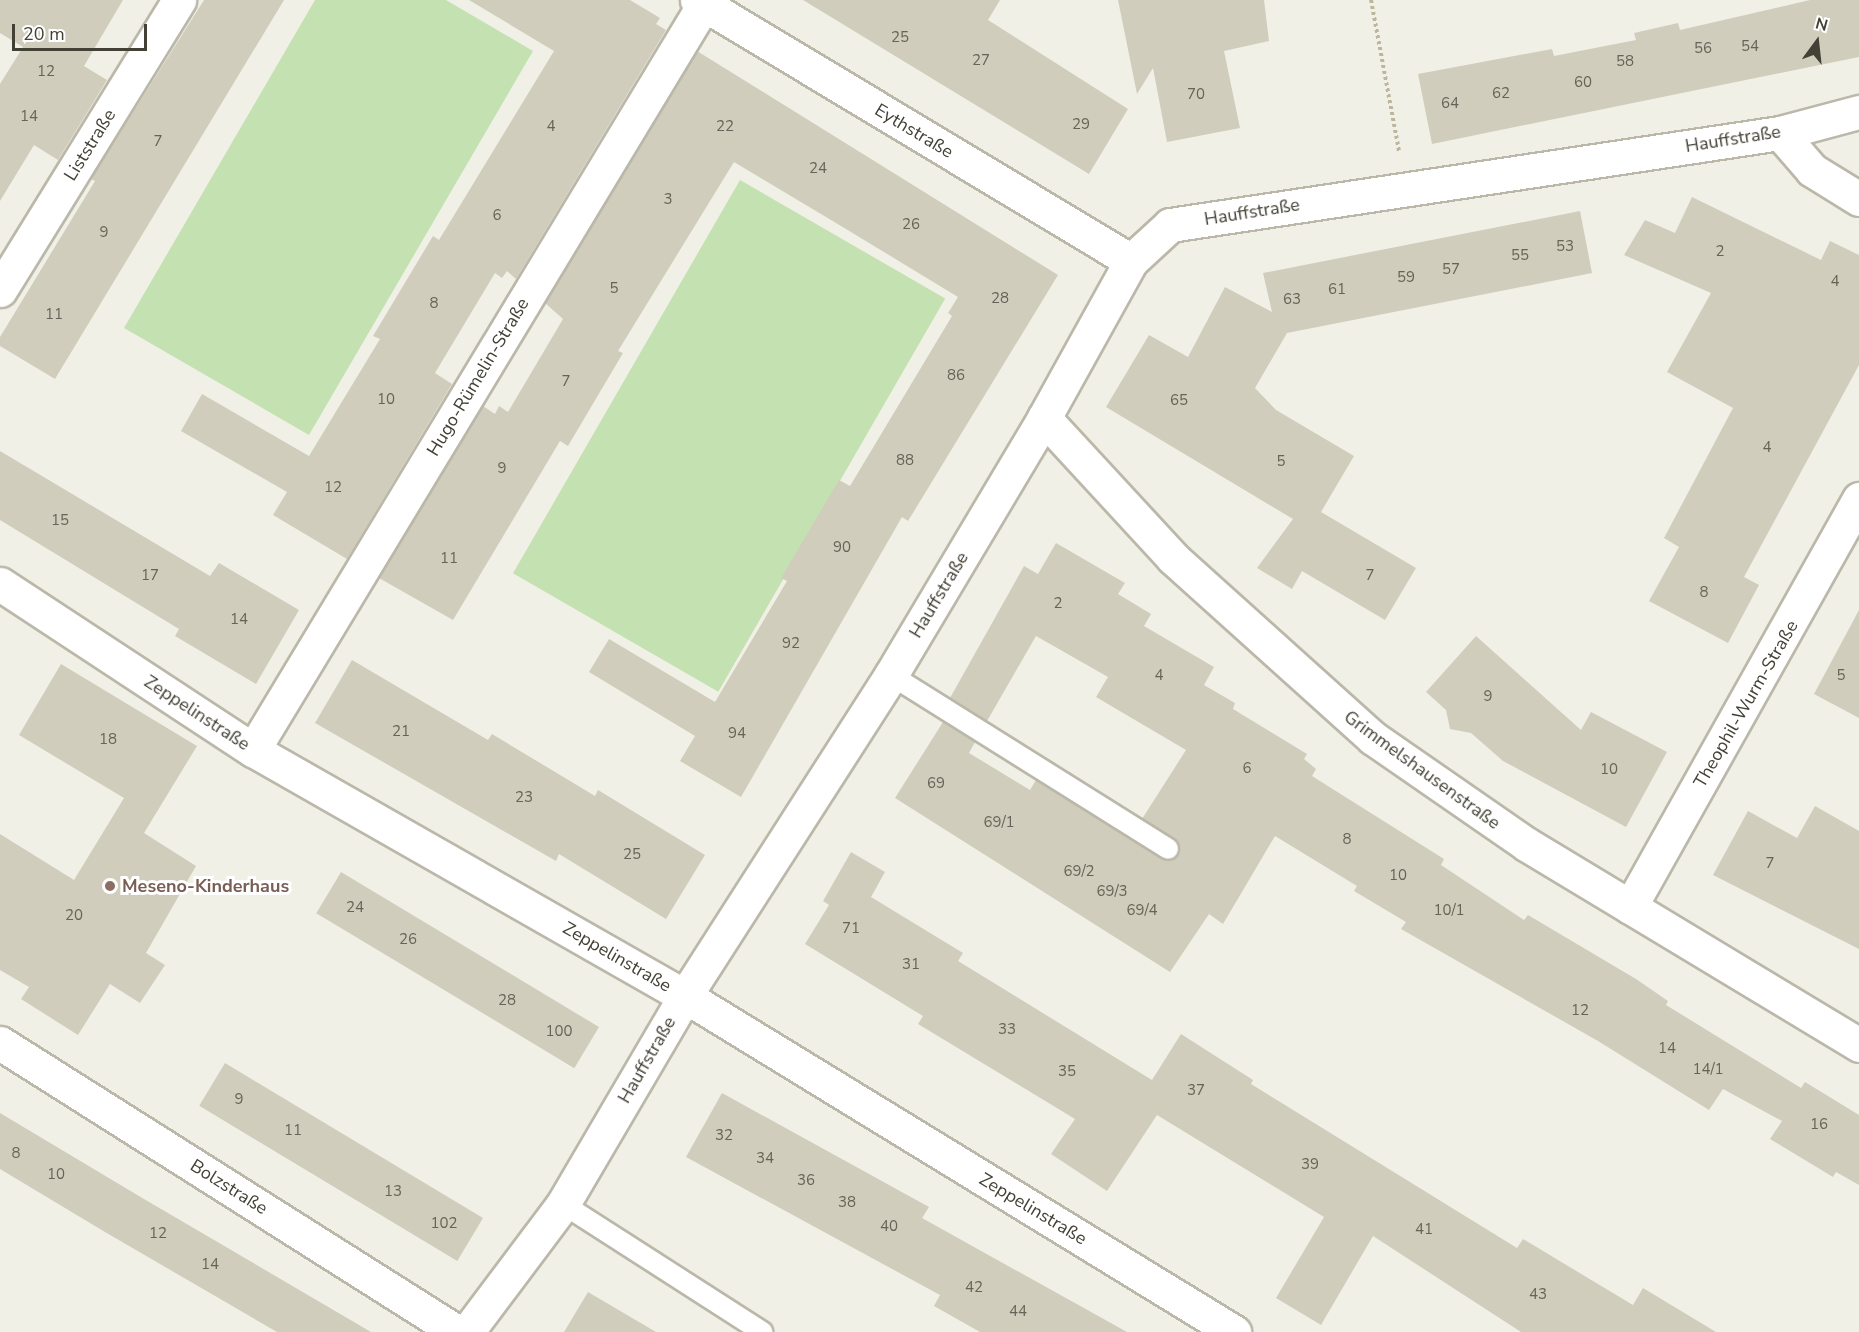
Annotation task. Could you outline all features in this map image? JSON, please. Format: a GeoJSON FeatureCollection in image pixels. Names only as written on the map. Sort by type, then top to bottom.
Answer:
{"type":"FeatureCollection","features":[{"type":"Feature","properties":{"kind":"street","name":"Liststraße"},"geometry":{"type":"LineString","coordinates":[[0,290],[180,0]]}},
{"type":"Feature","properties":{"kind":"street","name":"Eythstraße"},"geometry":{"type":"LineString","coordinates":[[700,2],[1131,261]]}},
{"type":"Feature","properties":{"kind":"street","name":"Hugo-Rümelin-Straße"},"geometry":{"type":"LineString","coordinates":[[253,750],[700,2]]}},
{"type":"Feature","properties":{"kind":"street","name":"Hauffstraße"},"geometry":{"type":"LineString","coordinates":[[467,1332],[562,1204],[685,996],[891,675],[1044,418],[1131,261],[1170,225],[1405,187],[1780,133],[1859,112]]}},
{"type":"Feature","properties":{"kind":"street"},"geometry":{"type":"LineString","coordinates":[[1780,133],[1812,170],[1859,199]]}},
{"type":"Feature","properties":{"kind":"street","name":"Grimmelshausenstraße"},"geometry":{"type":"LineString","coordinates":[[1044,418],[1173,558],[1373,738],[1526,844],[1859,1045]]}},
{"type":"Feature","properties":{"kind":"street","name":"Theophil-Wurm-Straße"},"geometry":{"type":"LineString","coordinates":[[1630,907],[1859,499]]}},
{"type":"Feature","properties":{"kind":"street","name":"Zeppelinstraße"},"geometry":{"type":"LineString","coordinates":[[0,584],[253,750],[685,996],[1234,1332]]}},
{"type":"Feature","properties":{"kind":"street","name":"Bolzstraße"},"geometry":{"type":"LineString","coordinates":[[0,1043],[457,1332]]}},
{"type":"Feature","properties":{"kind":"lane"},"geometry":{"type":"LineString","coordinates":[[891,675],[1168,849]]}},
{"type":"Feature","properties":{"kind":"lane"},"geometry":{"type":"LineString","coordinates":[[562,1204],[762,1332]]}},
{"type":"Feature","properties":{"kind":"path"},"geometry":{"type":"LineString","coordinates":[[1371,0],[1405,187]]}},
{"type":"Feature","properties":{"kind":"green space"},"geometry":{"type":"Polygon","coordinates":[[[315,0],[446,0],[533,51],[309,435],[124,328],[315,0]]]}},
{"type":"Feature","properties":{"kind":"green space"},"geometry":{"type":"Polygon","coordinates":[[[740,180],[945,299],[718,692],[513,573],[740,180]]]}},
{"type":"Feature","properties":{"kind":"building"},"geometry":{"type":"Polygon","coordinates":[[[0,0],[123,0],[84,66],[107,80],[58,160],[34,145],[0,201],[0,84],[23,47],[0,33],[0,0]]]}},
{"type":"Feature","properties":{"kind":"building"},"geometry":{"type":"Polygon","coordinates":[[[204,0],[284,0],[55,379],[0,346],[0,337],[95,181],[91,179],[204,0]]]}},
{"type":"Feature","properties":{"kind":"building"},"geometry":{"type":"Polygon","coordinates":[[[469,0],[630,0],[660,18],[656,24],[666,30],[516,279],[507,271],[502,278],[495,273],[435,373],[452,384],[347,559],[273,515],[287,492],[181,431],[202,394],[309,456],[380,339],[373,336],[433,236],[439,240],[554,51],[469,0]]]}},
{"type":"Feature","properties":{"kind":"building"},"geometry":{"type":"Polygon","coordinates":[[[803,0],[1000,0],[988,20],[1128,109],[1089,174],[803,0]]]}},
{"type":"Feature","properties":{"kind":"building"},"geometry":{"type":"Polygon","coordinates":[[[1118,0],[1264,0],[1269,41],[1224,51],[1240,128],[1167,142],[1153,68],[1137,94],[1118,0]]]}},
{"type":"Feature","properties":{"kind":"building"},"geometry":{"type":"Polygon","coordinates":[[[1810,0],[1859,0],[1859,57],[1432,144],[1418,74],[1552,49],[1554,56],[1636,40],[1634,33],[1678,23],[1680,30],[1810,0]]]}},
{"type":"Feature","properties":{"kind":"building"},"geometry":{"type":"Polygon","coordinates":[[[697,51],[1058,275],[908,521],[902,517],[741,797],[680,761],[695,736],[589,672],[609,639],[715,702],[787,581],[781,578],[839,480],[850,486],[952,316],[948,313],[958,297],[846,229],[734,162],[618,351],[623,353],[568,446],[560,441],[453,620],[379,578],[483,406],[495,414],[499,406],[508,412],[563,319],[545,303],[697,51]]]}},
{"type":"Feature","properties":{"kind":"building"},"geometry":{"type":"Polygon","coordinates":[[[1692,197],[1821,260],[1830,241],[1859,255],[1859,365],[1744,577],[1759,585],[1728,643],[1649,601],[1679,547],[1664,538],[1733,408],[1667,372],[1711,293],[1624,255],[1645,220],[1675,233],[1692,197]]]}},
{"type":"Feature","properties":{"kind":"building"},"geometry":{"type":"Polygon","coordinates":[[[1580,211],[1592,273],[1287,333],[1255,388],[1276,410],[1354,456],[1321,512],[1416,568],[1385,620],[1302,571],[1292,589],[1257,568],[1293,519],[1106,407],[1149,335],[1188,357],[1225,287],[1272,312],[1263,273],[1580,211]]]}},
{"type":"Feature","properties":{"kind":"building"},"geometry":{"type":"Polygon","coordinates":[[[0,451],[210,576],[219,563],[299,610],[256,684],[175,636],[179,629],[0,520],[0,451]]]}},
{"type":"Feature","properties":{"kind":"building"},"geometry":{"type":"Polygon","coordinates":[[[1056,543],[1125,583],[1118,594],[1151,614],[1144,626],[1214,667],[1204,685],[1235,703],[1233,709],[1307,754],[1304,759],[1316,769],[1312,776],[1444,859],[1441,865],[1524,920],[1528,915],[1636,979],[1668,1001],[1666,1005],[1801,1088],[1805,1082],[1859,1115],[1859,1185],[1836,1172],[1833,1177],[1770,1139],[1782,1121],[1723,1089],[1709,1110],[1598,1041],[1401,929],[1406,922],[1354,891],[1357,886],[1275,836],[1223,924],[1209,914],[1170,972],[895,798],[943,722],[975,742],[969,753],[1030,790],[1036,780],[1162,859],[1178,856],[1175,839],[1142,819],[1186,750],[1096,697],[1108,677],[1036,636],[987,721],[950,698],[1024,566],[1038,574],[1056,543]]]}},
{"type":"Feature","properties":{"kind":"building"},"geometry":{"type":"Polygon","coordinates":[[[1859,610],[1859,718],[1814,694],[1859,610]]]}},
{"type":"Feature","properties":{"kind":"building"},"geometry":{"type":"Polygon","coordinates":[[[1476,636],[1581,730],[1591,712],[1667,752],[1626,827],[1503,761],[1471,733],[1450,729],[1446,710],[1426,692],[1476,636]]]}},
{"type":"Feature","properties":{"kind":"building"},"geometry":{"type":"Polygon","coordinates":[[[352,660],[488,740],[492,734],[595,796],[598,790],[705,855],[666,919],[559,854],[556,861],[315,723],[352,660]]]}},
{"type":"Feature","properties":{"kind":"building"},"geometry":{"type":"Polygon","coordinates":[[[61,664],[197,746],[144,833],[196,866],[146,953],[165,965],[140,1003],[110,984],[78,1035],[21,999],[29,987],[0,970],[0,834],[74,880],[124,798],[19,735],[61,664]]]}},
{"type":"Feature","properties":{"kind":"building"},"geometry":{"type":"Polygon","coordinates":[[[1815,806],[1859,831],[1859,949],[1713,875],[1748,811],[1797,838],[1815,806]]]}},
{"type":"Feature","properties":{"kind":"building"},"geometry":{"type":"Polygon","coordinates":[[[851,852],[885,872],[871,897],[963,953],[958,961],[1152,1080],[1181,1034],[1253,1080],[1251,1084],[1517,1248],[1523,1239],[1633,1305],[1643,1288],[1716,1332],[1521,1332],[1373,1236],[1321,1325],[1276,1298],[1324,1217],[1157,1115],[1107,1191],[1051,1154],[1075,1119],[918,1024],[923,1016],[805,944],[829,905],[823,901],[851,852]]]}},
{"type":"Feature","properties":{"kind":"building"},"geometry":{"type":"Polygon","coordinates":[[[341,872],[599,1027],[574,1068],[316,913],[341,872]]]}},
{"type":"Feature","properties":{"kind":"building"},"geometry":{"type":"Polygon","coordinates":[[[225,1063],[483,1218],[457,1261],[199,1106],[225,1063]]]}},
{"type":"Feature","properties":{"kind":"building"},"geometry":{"type":"Polygon","coordinates":[[[722,1093],[929,1207],[922,1218],[1127,1332],[980,1332],[934,1306],[940,1295],[686,1157],[722,1093]]]}},
{"type":"Feature","properties":{"kind":"building"},"geometry":{"type":"Polygon","coordinates":[[[0,1113],[371,1332],[277,1332],[105,1232],[0,1169],[0,1113]]]}},
{"type":"Feature","properties":{"kind":"building"},"geometry":{"type":"Polygon","coordinates":[[[588,1292],[656,1332],[564,1332],[588,1292]]]}},
{"type":"Feature","properties":{"kind":"place","name":"Meseno-Kinderhaus"},"geometry":{"type":"Point","coordinates":[110,886]}}]}
